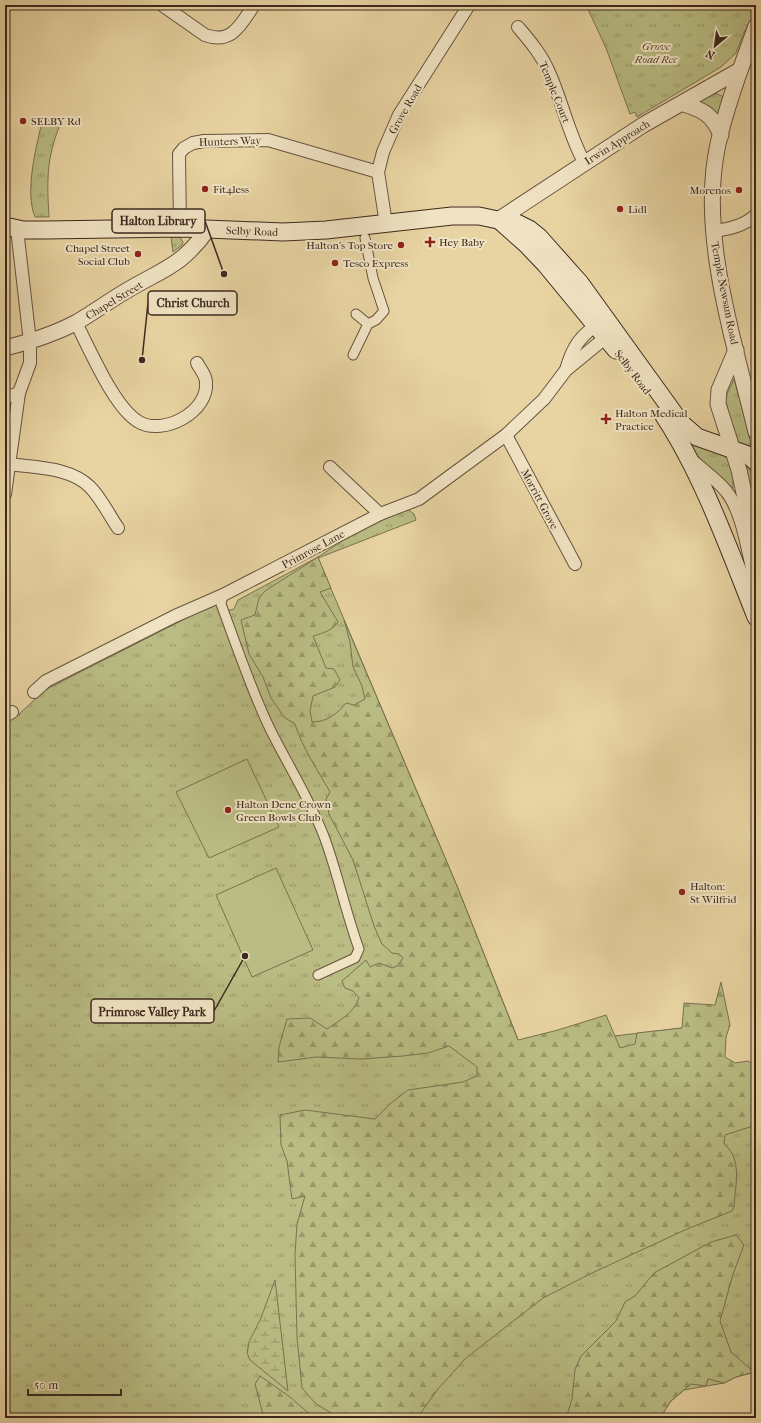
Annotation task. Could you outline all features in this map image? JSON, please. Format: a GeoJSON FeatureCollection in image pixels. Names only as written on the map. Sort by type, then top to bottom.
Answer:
{"type":"FeatureCollection","features":[{"type":"Feature","properties":{"kind":"main road","name":"Selby Road"},"geometry":{"type":"LineString","coordinates":[[11,228],[45,230],[180,228],[283,232],[386,224],[452,216],[479,216],[498,220],[511,220],[518,223],[539,237],[580,283],[606,328],[684,450],[722,532],[756,617]]}},
{"type":"Feature","properties":{"kind":"main road","name":"Selby Road"},"geometry":{"type":"LineString","coordinates":[[606,328],[681,424],[697,437],[748,455],[756,462]]}},
{"type":"Feature","properties":{"kind":"street"},"geometry":{"type":"LineString","coordinates":[[162,5],[205,35],[213,38],[222,38],[236,30],[254,5]]}},
{"type":"Feature","properties":{"kind":"street","name":"Grove Road"},"geometry":{"type":"LineString","coordinates":[[386,224],[378,172],[382,152],[399,115],[468,5]]}},
{"type":"Feature","properties":{"kind":"street","name":"Temple Newsam Road"},"geometry":{"type":"LineString","coordinates":[[756,26],[740,70],[721,134],[714,169],[712,199],[713,231],[718,269],[756,432]]}},
{"type":"Feature","properties":{"kind":"street","name":"Temple Court"},"geometry":{"type":"LineString","coordinates":[[518,27],[533,45],[548,68],[577,148],[584,162]]}},
{"type":"Feature","properties":{"kind":"street","name":"Irwin Approach"},"geometry":{"type":"LineString","coordinates":[[498,220],[584,162],[643,125],[684,104],[740,70]]}},
{"type":"Feature","properties":{"kind":"street"},"geometry":{"type":"LineString","coordinates":[[684,104],[706,112],[717,126],[721,134]]}},
{"type":"Feature","properties":{"kind":"street","name":"Hunters Way"},"geometry":{"type":"LineString","coordinates":[[180,228],[179,154],[184,148],[193,143],[268,140],[378,172]]}},
{"type":"Feature","properties":{"kind":"street"},"geometry":{"type":"LineString","coordinates":[[713,231],[733,228],[745,224],[756,215]]}},
{"type":"Feature","properties":{"kind":"street"},"geometry":{"type":"LineString","coordinates":[[5,494],[18,393],[30,363],[30,342],[11,228]]}},
{"type":"Feature","properties":{"kind":"street","name":"Chapel Street"},"geometry":{"type":"LineString","coordinates":[[5,348],[30,342],[76,323],[127,291],[179,262],[196,246],[208,229]]}},
{"type":"Feature","properties":{"kind":"street"},"geometry":{"type":"LineString","coordinates":[[353,355],[368,324],[376,320],[384,311],[373,278],[365,238]]}},
{"type":"Feature","properties":{"kind":"street"},"geometry":{"type":"LineString","coordinates":[[356,314],[368,324]]}},
{"type":"Feature","properties":{"kind":"street"},"geometry":{"type":"LineString","coordinates":[[76,323],[111,390],[125,412],[147,426],[172,424],[185,417],[200,402],[205,392],[206,381],[196,363]]}},
{"type":"Feature","properties":{"kind":"street","name":"Primrose Lane"},"geometry":{"type":"LineString","coordinates":[[34,692],[46,681],[175,616],[224,595],[380,514],[419,498],[506,435],[544,398],[566,370],[606,328]]}},
{"type":"Feature","properties":{"kind":"street","name":"Temple Newsam Road"},"geometry":{"type":"LineString","coordinates":[[732,449],[718,404],[718,397],[736,350]]}},
{"type":"Feature","properties":{"kind":"street"},"geometry":{"type":"LineString","coordinates":[[5,398],[18,393]]}},
{"type":"Feature","properties":{"kind":"street","name":"Morritt Grove"},"geometry":{"type":"LineString","coordinates":[[506,435],[575,564]]}},
{"type":"Feature","properties":{"kind":"street"},"geometry":{"type":"LineString","coordinates":[[697,437],[684,450],[726,491],[740,515],[756,585]]}},
{"type":"Feature","properties":{"kind":"street"},"geometry":{"type":"LineString","coordinates":[[732,449],[739,470],[756,548]]}},
{"type":"Feature","properties":{"kind":"street"},"geometry":{"type":"LineString","coordinates":[[10,464],[63,472],[81,480],[90,487],[118,528]]}},
{"type":"Feature","properties":{"kind":"street"},"geometry":{"type":"LineString","coordinates":[[330,467],[380,514]]}},
{"type":"Feature","properties":{"kind":"street"},"geometry":{"type":"LineString","coordinates":[[736,509],[739,470]]}},
{"type":"Feature","properties":{"kind":"street"},"geometry":{"type":"LineString","coordinates":[[224,595],[221,604],[251,687],[272,732],[308,799],[325,840],[359,949],[355,958],[318,975]]}},
{"type":"Feature","properties":{"kind":"green space","name":"Grove Road Rec"},"geometry":{"type":"Polygon","coordinates":[[[586,5],[756,5],[756,8],[748,31],[745,30],[736,53],[721,67],[637,117],[635,112],[630,114],[606,48],[586,5]]]}},
{"type":"Feature","properties":{"kind":"green space"},"geometry":{"type":"Polygon","coordinates":[[[715,93],[722,96],[724,99],[718,117],[698,101],[715,93]]]}},
{"type":"Feature","properties":{"kind":"green space"},"geometry":{"type":"Polygon","coordinates":[[[43,117],[60,125],[55,137],[48,170],[49,217],[35,217],[32,206],[31,181],[43,117]]]}},
{"type":"Feature","properties":{"kind":"green space"},"geometry":{"type":"Polygon","coordinates":[[[171,237],[180,237],[183,242],[182,245],[173,252],[171,237]]]}},
{"type":"Feature","properties":{"kind":"green space"},"geometry":{"type":"Polygon","coordinates":[[[734,379],[751,444],[749,446],[736,443],[725,399],[734,379]]]}},
{"type":"Feature","properties":{"kind":"green space"},"geometry":{"type":"Polygon","coordinates":[[[696,444],[730,456],[734,473],[732,494],[689,449],[696,444]]]}},
{"type":"Feature","properties":{"kind":"green space"},"geometry":{"type":"Polygon","coordinates":[[[743,462],[756,478],[756,541],[743,462]]]}},
{"type":"Feature","properties":{"kind":"green space"},"geometry":{"type":"Polygon","coordinates":[[[409,510],[414,514],[416,520],[318,558],[457,886],[521,1047],[699,1026],[756,1105],[756,1372],[736,1377],[724,1383],[684,1390],[671,1401],[660,1418],[5,1418],[5,722],[17,716],[45,690],[214,604],[222,612],[234,609],[238,600],[318,557],[351,535],[402,511],[409,510]]]}},
{"type":"Feature","properties":{"kind":"green space"},"geometry":{"type":"Polygon","coordinates":[[[318,557],[331,588],[320,592],[338,622],[330,630],[313,636],[326,668],[334,669],[340,680],[335,687],[313,696],[310,711],[312,722],[322,721],[331,717],[346,703],[354,705],[365,699],[362,686],[353,667],[350,642],[344,620],[457,886],[518,1040],[558,1030],[606,1015],[620,1048],[635,1044],[637,1033],[682,1028],[684,1003],[715,1005],[721,982],[730,1025],[726,1037],[725,1057],[735,1063],[748,1061],[756,1066],[756,1125],[725,1135],[724,1144],[734,1157],[736,1165],[734,1207],[732,1211],[687,1229],[592,1273],[543,1298],[466,1358],[438,1389],[417,1418],[339,1418],[315,1403],[302,1388],[297,1337],[295,1255],[297,1224],[305,1196],[292,1199],[287,1161],[281,1145],[280,1115],[305,1110],[375,1119],[391,1103],[408,1090],[463,1082],[477,1076],[477,1067],[449,1046],[428,1053],[403,1056],[361,1059],[316,1057],[278,1062],[279,1047],[287,1019],[310,1018],[327,1029],[350,1012],[359,998],[353,991],[345,988],[342,981],[366,960],[370,967],[379,963],[392,968],[397,966],[403,958],[399,954],[392,953],[382,944],[374,926],[353,860],[329,814],[326,799],[330,792],[306,750],[295,724],[284,717],[271,698],[263,677],[249,654],[241,620],[255,615],[259,598],[265,591],[318,557]]]}},
{"type":"Feature","properties":{"kind":"green space","name":"Halton Dene Crown Green Bowls Club"},"geometry":{"type":"Polygon","coordinates":[[[247,759],[279,827],[209,858],[176,792],[247,759]]]}},
{"type":"Feature","properties":{"kind":"green space"},"geometry":{"type":"Polygon","coordinates":[[[276,868],[313,950],[252,977],[216,895],[276,868]]]}},
{"type":"Feature","properties":{"kind":"green space"},"geometry":{"type":"Polygon","coordinates":[[[736,1235],[744,1245],[733,1274],[720,1321],[731,1352],[754,1372],[736,1377],[724,1383],[708,1379],[706,1386],[691,1384],[671,1401],[660,1418],[566,1418],[572,1399],[575,1369],[581,1356],[616,1321],[625,1302],[635,1296],[654,1273],[711,1242],[736,1235]]]}},
{"type":"Feature","properties":{"kind":"green space"},"geometry":{"type":"Polygon","coordinates":[[[275,1280],[288,1391],[250,1360],[247,1353],[249,1342],[261,1318],[275,1280]]]}},
{"type":"Feature","properties":{"kind":"green space"},"geometry":{"type":"Polygon","coordinates":[[[260,1376],[290,1397],[314,1418],[264,1418],[255,1384],[260,1376]]]}},
{"type":"Feature","properties":{"kind":"place","name":"SELBY Rd"},"geometry":{"type":"Point","coordinates":[23,121]}},
{"type":"Feature","properties":{"kind":"place","name":"Fit4less"},"geometry":{"type":"Point","coordinates":[205,189]}},
{"type":"Feature","properties":{"kind":"place","name":"Morenos"},"geometry":{"type":"Point","coordinates":[739,190]}},
{"type":"Feature","properties":{"kind":"place","name":"Lidl"},"geometry":{"type":"Point","coordinates":[620,209]}},
{"type":"Feature","properties":{"kind":"place","name":"Hey Baby"},"geometry":{"type":"Point","coordinates":[430,242]}},
{"type":"Feature","properties":{"kind":"place","name":"Halton's Top Store"},"geometry":{"type":"Point","coordinates":[401,245]}},
{"type":"Feature","properties":{"kind":"place","name":"Chapel Street Social Club"},"geometry":{"type":"Point","coordinates":[138,254]}},
{"type":"Feature","properties":{"kind":"place","name":"Tesco Express"},"geometry":{"type":"Point","coordinates":[335,263]}},
{"type":"Feature","properties":{"kind":"place","name":"Halton Library"},"geometry":{"type":"Point","coordinates":[224,274]}},
{"type":"Feature","properties":{"kind":"place","name":"Christ Church"},"geometry":{"type":"Point","coordinates":[142,360]}},
{"type":"Feature","properties":{"kind":"place","name":"Halton Medical Practice"},"geometry":{"type":"Point","coordinates":[606,419]}},
{"type":"Feature","properties":{"kind":"place","name":"Halton Dene Crown Green Bowls Club"},"geometry":{"type":"Point","coordinates":[228,810]}},
{"type":"Feature","properties":{"kind":"place","name":"Halton: St Wilfrid"},"geometry":{"type":"Point","coordinates":[682,892]}},
{"type":"Feature","properties":{"kind":"place","name":"Primrose Valley Park"},"geometry":{"type":"Point","coordinates":[245,956]}}]}
